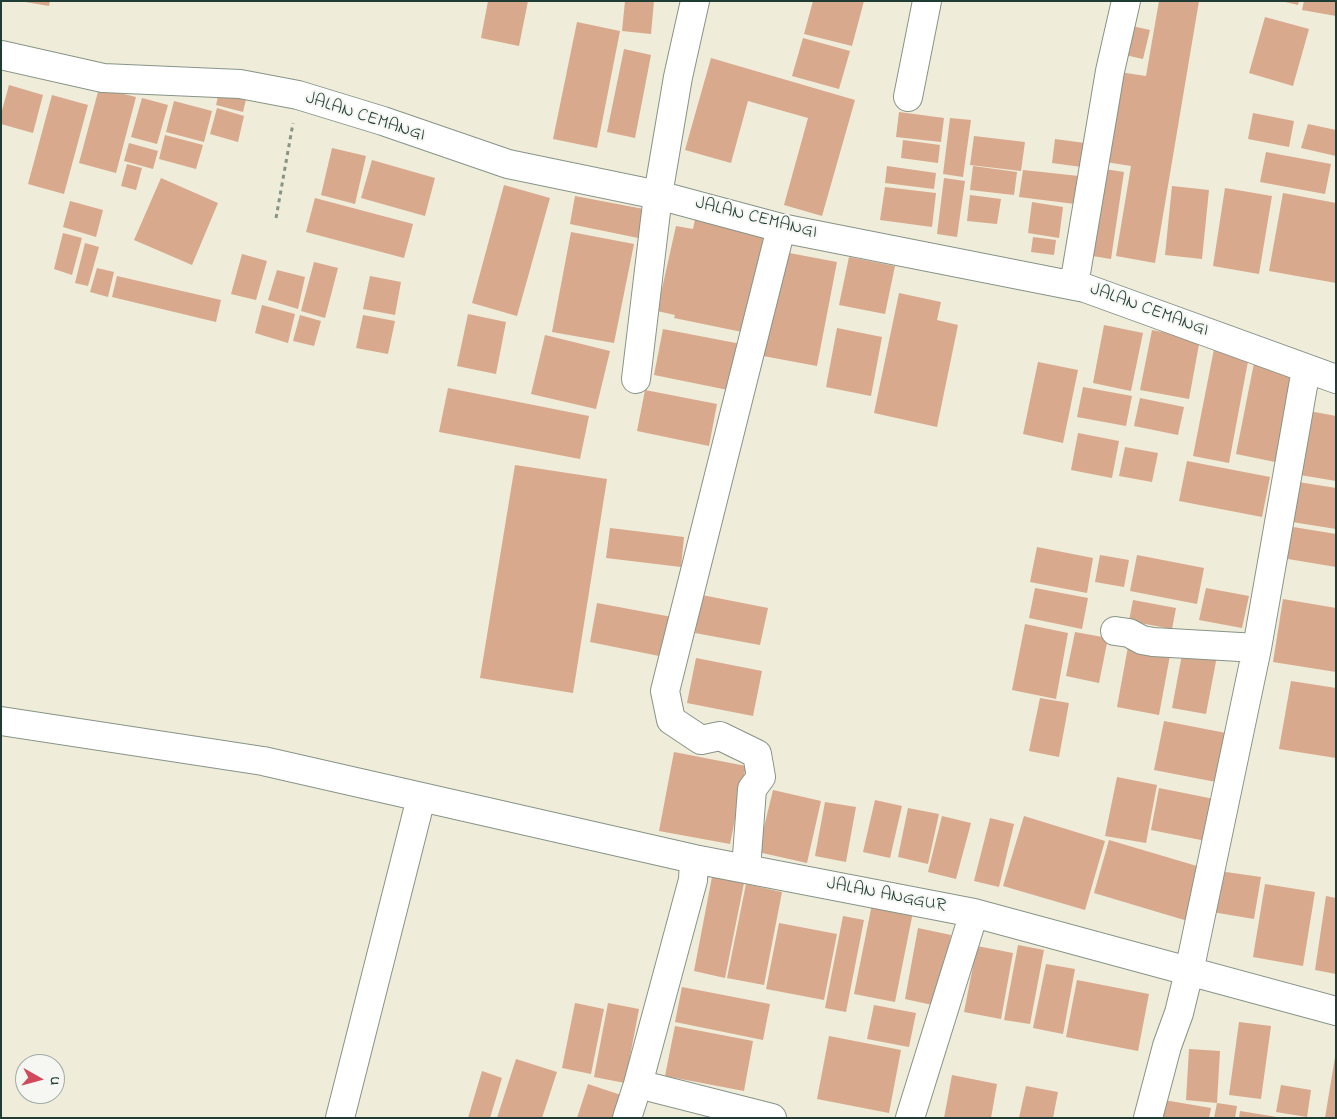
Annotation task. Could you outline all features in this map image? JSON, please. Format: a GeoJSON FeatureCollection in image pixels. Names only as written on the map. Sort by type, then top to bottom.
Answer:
{"type":"FeatureCollection","features":[{"type":"Feature","properties":{"kind":"street"},"geometry":{"type":"LineString","coordinates":[[636,379],[658,195],[678,77],[695,1]]}},
{"type":"Feature","properties":{"kind":"street"},"geometry":{"type":"LineString","coordinates":[[908,97],[926,1]]}},
{"type":"Feature","properties":{"kind":"street"},"geometry":{"type":"LineString","coordinates":[[1074,285],[1110,71],[1126,1]]}},
{"type":"Feature","properties":{"kind":"street"},"geometry":{"type":"LineString","coordinates":[[1,56],[103,78],[240,84],[298,95]]}},
{"type":"Feature","properties":{"kind":"street","name":"JALAN CEMANGI"},"geometry":{"type":"LineString","coordinates":[[298,95],[383,121],[508,164],[658,195],[781,228],[1074,285],[1306,369],[1335,373]]}},
{"type":"Feature","properties":{"kind":"street"},"geometry":{"type":"LineString","coordinates":[[746,869],[752,789],[760,777],[757,754],[720,736],[701,740],[672,720],[665,691],[781,228]]}},
{"type":"Feature","properties":{"kind":"street"},"geometry":{"type":"LineString","coordinates":[[1148,1118],[1166,1046],[1179,1013],[1189,972],[1257,648],[1306,369]]}},
{"type":"Feature","properties":{"kind":"street"},"geometry":{"type":"LineString","coordinates":[[1115,631],[1129,633],[1153,642],[1257,648]]}},
{"type":"Feature","properties":{"kind":"street","name":"JALAN ANGGUR"},"geometry":{"type":"LineString","coordinates":[[1,721],[254,759],[694,859],[974,913],[1336,1012]]}},
{"type":"Feature","properties":{"kind":"street"},"geometry":{"type":"LineString","coordinates":[[340,1118],[421,798]]}},
{"type":"Feature","properties":{"kind":"street"},"geometry":{"type":"LineString","coordinates":[[627,1118],[638,1084],[693,880],[694,859]]}},
{"type":"Feature","properties":{"kind":"street"},"geometry":{"type":"LineString","coordinates":[[910,1118],[974,913]]}},
{"type":"Feature","properties":{"kind":"street"},"geometry":{"type":"LineString","coordinates":[[638,1084],[772,1118]]}},
{"type":"Feature","properties":{"kind":"path","name":"JALAN CEMANGI"},"geometry":{"type":"LineString","coordinates":[[276,218],[298,95]]}},
{"type":"Feature","properties":{"kind":"building"},"geometry":{"type":"Polygon","coordinates":[[[19,1],[50,1],[49,6],[19,1]]]}},
{"type":"Feature","properties":{"kind":"building"},"geometry":{"type":"Polygon","coordinates":[[[488,1],[528,1],[519,46],[481,38],[488,1]]]}},
{"type":"Feature","properties":{"kind":"building"},"geometry":{"type":"Polygon","coordinates":[[[625,1],[654,1],[651,34],[622,31],[625,1]]]}},
{"type":"Feature","properties":{"kind":"building"},"geometry":{"type":"Polygon","coordinates":[[[813,1],[864,1],[852,46],[804,34],[813,1]]]}},
{"type":"Feature","properties":{"kind":"building"},"geometry":{"type":"Polygon","coordinates":[[[1159,1],[1199,1],[1155,263],[1116,256],[1131,166],[1099,161],[1113,71],[1146,76],[1159,1]]]}},
{"type":"Feature","properties":{"kind":"building"},"geometry":{"type":"Polygon","coordinates":[[[1281,1],[1299,1],[1298,5],[1281,1]]]}},
{"type":"Feature","properties":{"kind":"building"},"geometry":{"type":"Polygon","coordinates":[[[1304,1],[1336,1],[1336,16],[1302,10],[1304,1]]]}},
{"type":"Feature","properties":{"kind":"building"},"geometry":{"type":"Polygon","coordinates":[[[1265,17],[1309,29],[1293,86],[1249,73],[1265,17]]]}},
{"type":"Feature","properties":{"kind":"building"},"geometry":{"type":"Polygon","coordinates":[[[577,22],[620,31],[597,148],[553,139],[577,22]]]}},
{"type":"Feature","properties":{"kind":"building"},"geometry":{"type":"Polygon","coordinates":[[[1123,24],[1150,30],[1143,59],[1116,53],[1123,24]]]}},
{"type":"Feature","properties":{"kind":"building"},"geometry":{"type":"Polygon","coordinates":[[[803,38],[850,51],[839,89],[792,76],[803,38]]]}},
{"type":"Feature","properties":{"kind":"building"},"geometry":{"type":"Polygon","coordinates":[[[624,49],[651,55],[635,138],[607,132],[624,49]]]}},
{"type":"Feature","properties":{"kind":"building"},"geometry":{"type":"Polygon","coordinates":[[[711,58],[855,100],[822,216],[784,205],[808,118],[748,101],[731,163],[685,150],[711,58]]]}},
{"type":"Feature","properties":{"kind":"building"},"geometry":{"type":"Polygon","coordinates":[[[221,84],[248,91],[243,112],[216,105],[221,84]]]}},
{"type":"Feature","properties":{"kind":"building"},"geometry":{"type":"Polygon","coordinates":[[[9,85],[43,95],[33,133],[1,124],[1,114],[9,85]]]}},
{"type":"Feature","properties":{"kind":"building"},"geometry":{"type":"Polygon","coordinates":[[[99,88],[136,97],[116,173],[79,163],[99,88]]]}},
{"type":"Feature","properties":{"kind":"building"},"geometry":{"type":"Polygon","coordinates":[[[52,95],[88,105],[64,194],[28,184],[52,95]]]}},
{"type":"Feature","properties":{"kind":"building"},"geometry":{"type":"Polygon","coordinates":[[[142,98],[168,105],[157,144],[131,137],[142,98]]]}},
{"type":"Feature","properties":{"kind":"building"},"geometry":{"type":"Polygon","coordinates":[[[174,101],[212,111],[204,142],[166,132],[174,101]]]}},
{"type":"Feature","properties":{"kind":"building"},"geometry":{"type":"Polygon","coordinates":[[[217,108],[244,116],[238,142],[210,134],[217,108]]]}},
{"type":"Feature","properties":{"kind":"building"},"geometry":{"type":"Polygon","coordinates":[[[899,112],[944,118],[941,142],[896,137],[899,112]]]}},
{"type":"Feature","properties":{"kind":"building"},"geometry":{"type":"Polygon","coordinates":[[[1253,113],[1294,121],[1289,147],[1248,139],[1253,113]]]}},
{"type":"Feature","properties":{"kind":"building"},"geometry":{"type":"Polygon","coordinates":[[[950,118],[971,120],[963,177],[943,174],[950,118]]]}},
{"type":"Feature","properties":{"kind":"building"},"geometry":{"type":"Polygon","coordinates":[[[1308,124],[1336,130],[1336,156],[1301,148],[1308,124]]]}},
{"type":"Feature","properties":{"kind":"building"},"geometry":{"type":"Polygon","coordinates":[[[165,135],[203,145],[196,169],[159,159],[165,135]]]}},
{"type":"Feature","properties":{"kind":"building"},"geometry":{"type":"Polygon","coordinates":[[[974,136],[1025,142],[1021,171],[970,165],[974,136]]]}},
{"type":"Feature","properties":{"kind":"building"},"geometry":{"type":"Polygon","coordinates":[[[1055,139],[1092,144],[1089,168],[1052,163],[1055,139]]]}},
{"type":"Feature","properties":{"kind":"building"},"geometry":{"type":"Polygon","coordinates":[[[903,140],[940,145],[938,163],[901,158],[903,140]]]}},
{"type":"Feature","properties":{"kind":"building"},"geometry":{"type":"Polygon","coordinates":[[[129,143],[158,151],[153,169],[124,161],[129,143]]]}},
{"type":"Feature","properties":{"kind":"building"},"geometry":{"type":"Polygon","coordinates":[[[332,148],[366,156],[355,204],[321,195],[332,148]]]}},
{"type":"Feature","properties":{"kind":"building"},"geometry":{"type":"Polygon","coordinates":[[[1266,152],[1331,164],[1325,194],[1260,182],[1266,152]]]}},
{"type":"Feature","properties":{"kind":"building"},"geometry":{"type":"Polygon","coordinates":[[[372,160],[435,178],[425,216],[361,198],[372,160]]]}},
{"type":"Feature","properties":{"kind":"building"},"geometry":{"type":"Polygon","coordinates":[[[127,164],[142,168],[136,190],[121,186],[127,164]]]}},
{"type":"Feature","properties":{"kind":"building"},"geometry":{"type":"Polygon","coordinates":[[[887,166],[936,173],[934,189],[885,183],[887,166]]]}},
{"type":"Feature","properties":{"kind":"building"},"geometry":{"type":"Polygon","coordinates":[[[973,166],[1017,172],[1014,195],[970,190],[973,166]]]}},
{"type":"Feature","properties":{"kind":"building"},"geometry":{"type":"Polygon","coordinates":[[[1098,168],[1124,172],[1111,259],[1086,255],[1098,168]]]}},
{"type":"Feature","properties":{"kind":"building"},"geometry":{"type":"Polygon","coordinates":[[[1023,170],[1079,176],[1075,204],[1019,197],[1023,170]]]}},
{"type":"Feature","properties":{"kind":"building"},"geometry":{"type":"Polygon","coordinates":[[[161,178],[218,203],[192,265],[134,240],[161,178]]]}},
{"type":"Feature","properties":{"kind":"building"},"geometry":{"type":"Polygon","coordinates":[[[944,178],[965,181],[957,237],[937,234],[944,178]]]}},
{"type":"Feature","properties":{"kind":"building"},"geometry":{"type":"Polygon","coordinates":[[[504,185],[550,198],[517,316],[472,303],[504,185]]]}},
{"type":"Feature","properties":{"kind":"building"},"geometry":{"type":"Polygon","coordinates":[[[1172,186],[1209,190],[1202,259],[1165,255],[1172,186]]]}},
{"type":"Feature","properties":{"kind":"building"},"geometry":{"type":"Polygon","coordinates":[[[885,187],[936,193],[932,227],[880,220],[885,187]]]}},
{"type":"Feature","properties":{"kind":"building"},"geometry":{"type":"Polygon","coordinates":[[[1225,188],[1272,196],[1259,274],[1213,266],[1225,188]]]}},
{"type":"Feature","properties":{"kind":"building"},"geometry":{"type":"Polygon","coordinates":[[[1283,193],[1336,203],[1336,283],[1269,271],[1283,193]]]}},
{"type":"Feature","properties":{"kind":"building"},"geometry":{"type":"Polygon","coordinates":[[[970,195],[1001,199],[997,224],[967,221],[970,195]]]}},
{"type":"Feature","properties":{"kind":"building"},"geometry":{"type":"Polygon","coordinates":[[[575,196],[649,210],[643,239],[570,224],[575,196]]]}},
{"type":"Feature","properties":{"kind":"building"},"geometry":{"type":"Polygon","coordinates":[[[315,198],[413,224],[404,258],[306,232],[315,198]]]}},
{"type":"Feature","properties":{"kind":"building"},"geometry":{"type":"Polygon","coordinates":[[[70,201],[103,210],[96,237],[63,227],[70,201]]]}},
{"type":"Feature","properties":{"kind":"building"},"geometry":{"type":"Polygon","coordinates":[[[1032,202],[1063,207],[1059,238],[1028,233],[1032,202]]]}},
{"type":"Feature","properties":{"kind":"building"},"geometry":{"type":"Polygon","coordinates":[[[695,219],[768,233],[747,333],[674,318],[675,315],[657,311],[676,226],[693,229],[695,219]]]}},
{"type":"Feature","properties":{"kind":"building"},"geometry":{"type":"Polygon","coordinates":[[[571,232],[634,244],[614,343],[552,332],[571,232]]]}},
{"type":"Feature","properties":{"kind":"building"},"geometry":{"type":"Polygon","coordinates":[[[63,233],[82,238],[72,275],[54,269],[63,233]]]}},
{"type":"Feature","properties":{"kind":"building"},"geometry":{"type":"Polygon","coordinates":[[[1033,237],[1056,240],[1054,255],[1031,252],[1033,237]]]}},
{"type":"Feature","properties":{"kind":"building"},"geometry":{"type":"Polygon","coordinates":[[[85,243],[99,247],[88,286],[75,283],[85,243]]]}},
{"type":"Feature","properties":{"kind":"building"},"geometry":{"type":"Polygon","coordinates":[[[784,252],[837,262],[817,366],[763,356],[784,252]]]}},
{"type":"Feature","properties":{"kind":"building"},"geometry":{"type":"Polygon","coordinates":[[[242,254],[267,261],[256,300],[231,294],[242,254]]]}},
{"type":"Feature","properties":{"kind":"building"},"geometry":{"type":"Polygon","coordinates":[[[849,257],[895,266],[885,314],[839,305],[849,257]]]}},
{"type":"Feature","properties":{"kind":"building"},"geometry":{"type":"Polygon","coordinates":[[[314,262],[338,268],[325,318],[301,311],[314,262]]]}},
{"type":"Feature","properties":{"kind":"building"},"geometry":{"type":"Polygon","coordinates":[[[97,268],[114,272],[108,297],[90,292],[97,268]]]}},
{"type":"Feature","properties":{"kind":"building"},"geometry":{"type":"Polygon","coordinates":[[[277,270],[305,277],[298,309],[268,300],[277,270]]]}},
{"type":"Feature","properties":{"kind":"building"},"geometry":{"type":"Polygon","coordinates":[[[117,276],[221,300],[216,322],[112,297],[117,276]]]}},
{"type":"Feature","properties":{"kind":"building"},"geometry":{"type":"Polygon","coordinates":[[[370,276],[401,282],[395,315],[363,309],[370,276]]]}},
{"type":"Feature","properties":{"kind":"building"},"geometry":{"type":"Polygon","coordinates":[[[899,293],[941,302],[937,320],[958,325],[937,427],[874,413],[899,293]]]}},
{"type":"Feature","properties":{"kind":"building"},"geometry":{"type":"Polygon","coordinates":[[[262,305],[295,314],[288,343],[255,333],[262,305]]]}},
{"type":"Feature","properties":{"kind":"building"},"geometry":{"type":"Polygon","coordinates":[[[468,314],[506,322],[496,374],[457,366],[468,314]]]}},
{"type":"Feature","properties":{"kind":"building"},"geometry":{"type":"Polygon","coordinates":[[[300,315],[321,321],[314,346],[293,341],[300,315]]]}},
{"type":"Feature","properties":{"kind":"building"},"geometry":{"type":"Polygon","coordinates":[[[363,315],[395,321],[388,354],[356,348],[363,315]]]}},
{"type":"Feature","properties":{"kind":"building"},"geometry":{"type":"Polygon","coordinates":[[[1104,325],[1143,333],[1131,391],[1093,383],[1104,325]]]}},
{"type":"Feature","properties":{"kind":"building"},"geometry":{"type":"Polygon","coordinates":[[[837,328],[882,337],[871,396],[826,387],[837,328]]]}},
{"type":"Feature","properties":{"kind":"building"},"geometry":{"type":"Polygon","coordinates":[[[663,329],[741,344],[733,391],[654,375],[663,329]]]}},
{"type":"Feature","properties":{"kind":"building"},"geometry":{"type":"Polygon","coordinates":[[[1152,330],[1200,339],[1189,399],[1140,390],[1152,330]]]}},
{"type":"Feature","properties":{"kind":"building"},"geometry":{"type":"Polygon","coordinates":[[[545,335],[610,351],[596,409],[531,394],[545,335]]]}},
{"type":"Feature","properties":{"kind":"building"},"geometry":{"type":"Polygon","coordinates":[[[1214,349],[1249,356],[1229,463],[1193,456],[1214,349]]]}},
{"type":"Feature","properties":{"kind":"building"},"geometry":{"type":"Polygon","coordinates":[[[1038,362],[1078,370],[1063,443],[1023,434],[1038,362]]]}},
{"type":"Feature","properties":{"kind":"building"},"geometry":{"type":"Polygon","coordinates":[[[1254,363],[1298,372],[1280,463],[1236,454],[1254,363]]]}},
{"type":"Feature","properties":{"kind":"building"},"geometry":{"type":"Polygon","coordinates":[[[1083,387],[1132,396],[1126,426],[1077,417],[1083,387]]]}},
{"type":"Feature","properties":{"kind":"building"},"geometry":{"type":"Polygon","coordinates":[[[448,388],[589,416],[580,459],[439,432],[448,388]]]}},
{"type":"Feature","properties":{"kind":"building"},"geometry":{"type":"Polygon","coordinates":[[[645,390],[717,404],[709,446],[637,431],[645,390]]]}},
{"type":"Feature","properties":{"kind":"building"},"geometry":{"type":"Polygon","coordinates":[[[1140,398],[1184,407],[1178,435],[1134,426],[1140,398]]]}},
{"type":"Feature","properties":{"kind":"building"},"geometry":{"type":"Polygon","coordinates":[[[1304,410],[1336,416],[1336,481],[1294,474],[1304,410]]]}},
{"type":"Feature","properties":{"kind":"building"},"geometry":{"type":"Polygon","coordinates":[[[1078,433],[1119,441],[1112,478],[1071,470],[1078,433]]]}},
{"type":"Feature","properties":{"kind":"building"},"geometry":{"type":"Polygon","coordinates":[[[1125,447],[1158,453],[1152,482],[1119,476],[1125,447]]]}},
{"type":"Feature","properties":{"kind":"building"},"geometry":{"type":"Polygon","coordinates":[[[1187,461],[1270,477],[1262,517],[1179,501],[1187,461]]]}},
{"type":"Feature","properties":{"kind":"building"},"geometry":{"type":"Polygon","coordinates":[[[515,465],[607,479],[573,693],[480,678],[515,465]]]}},
{"type":"Feature","properties":{"kind":"building"},"geometry":{"type":"Polygon","coordinates":[[[1292,481],[1336,488],[1336,529],[1286,521],[1292,481]]]}},
{"type":"Feature","properties":{"kind":"building"},"geometry":{"type":"Polygon","coordinates":[[[1287,526],[1336,534],[1336,567],[1282,558],[1287,526]]]}},
{"type":"Feature","properties":{"kind":"building"},"geometry":{"type":"Polygon","coordinates":[[[610,528],[684,537],[681,567],[606,558],[610,528]]]}},
{"type":"Feature","properties":{"kind":"building"},"geometry":{"type":"Polygon","coordinates":[[[1037,547],[1093,558],[1087,593],[1030,582],[1037,547]]]}},
{"type":"Feature","properties":{"kind":"building"},"geometry":{"type":"Polygon","coordinates":[[[1100,555],[1129,560],[1124,587],[1095,582],[1100,555]]]}},
{"type":"Feature","properties":{"kind":"building"},"geometry":{"type":"Polygon","coordinates":[[[1137,555],[1204,568],[1197,604],[1130,591],[1137,555]]]}},
{"type":"Feature","properties":{"kind":"building"},"geometry":{"type":"Polygon","coordinates":[[[1035,588],[1088,598],[1082,629],[1029,618],[1035,588]]]}},
{"type":"Feature","properties":{"kind":"building"},"geometry":{"type":"Polygon","coordinates":[[[1206,588],[1249,596],[1242,628],[1199,620],[1206,588]]]}},
{"type":"Feature","properties":{"kind":"building"},"geometry":{"type":"Polygon","coordinates":[[[702,595],[768,608],[760,645],[695,633],[702,595]]]}},
{"type":"Feature","properties":{"kind":"building"},"geometry":{"type":"Polygon","coordinates":[[[1283,599],[1336,608],[1336,672],[1273,662],[1283,599]]]}},
{"type":"Feature","properties":{"kind":"building"},"geometry":{"type":"Polygon","coordinates":[[[1133,600],[1176,608],[1172,629],[1129,621],[1133,600]]]}},
{"type":"Feature","properties":{"kind":"building"},"geometry":{"type":"Polygon","coordinates":[[[597,603],[672,617],[664,657],[590,642],[597,603]]]}},
{"type":"Feature","properties":{"kind":"building"},"geometry":{"type":"Polygon","coordinates":[[[1025,624],[1068,633],[1056,699],[1012,690],[1025,624]]]}},
{"type":"Feature","properties":{"kind":"building"},"geometry":{"type":"Polygon","coordinates":[[[1075,632],[1108,638],[1099,683],[1066,676],[1075,632]]]}},
{"type":"Feature","properties":{"kind":"building"},"geometry":{"type":"Polygon","coordinates":[[[1129,641],[1171,650],[1159,715],[1117,707],[1129,641]]]}},
{"type":"Feature","properties":{"kind":"building"},"geometry":{"type":"Polygon","coordinates":[[[1183,649],[1217,656],[1206,714],[1172,708],[1183,649]]]}},
{"type":"Feature","properties":{"kind":"building"},"geometry":{"type":"Polygon","coordinates":[[[696,658],[762,671],[753,716],[687,703],[696,658]]]}},
{"type":"Feature","properties":{"kind":"building"},"geometry":{"type":"Polygon","coordinates":[[[1291,681],[1336,688],[1336,758],[1279,749],[1291,681]]]}},
{"type":"Feature","properties":{"kind":"building"},"geometry":{"type":"Polygon","coordinates":[[[1040,698],[1069,703],[1059,757],[1029,751],[1040,698]]]}},
{"type":"Feature","properties":{"kind":"building"},"geometry":{"type":"Polygon","coordinates":[[[1164,721],[1226,733],[1216,782],[1154,770],[1164,721]]]}},
{"type":"Feature","properties":{"kind":"building"},"geometry":{"type":"Polygon","coordinates":[[[674,752],[746,766],[730,844],[659,831],[674,752]]]}},
{"type":"Feature","properties":{"kind":"building"},"geometry":{"type":"Polygon","coordinates":[[[1117,777],[1157,785],[1146,843],[1105,836],[1117,777]]]}},
{"type":"Feature","properties":{"kind":"building"},"geometry":{"type":"Polygon","coordinates":[[[1159,788],[1219,800],[1211,842],[1151,830],[1159,788]]]}},
{"type":"Feature","properties":{"kind":"building"},"geometry":{"type":"Polygon","coordinates":[[[773,790],[821,801],[807,863],[758,852],[773,790]]]}},
{"type":"Feature","properties":{"kind":"building"},"geometry":{"type":"Polygon","coordinates":[[[875,800],[902,806],[890,858],[863,852],[875,800]]]}},
{"type":"Feature","properties":{"kind":"building"},"geometry":{"type":"Polygon","coordinates":[[[825,802],[856,807],[846,862],[815,856],[825,802]]]}},
{"type":"Feature","properties":{"kind":"building"},"geometry":{"type":"Polygon","coordinates":[[[908,808],[939,814],[928,864],[898,857],[908,808]]]}},
{"type":"Feature","properties":{"kind":"building"},"geometry":{"type":"Polygon","coordinates":[[[942,816],[971,823],[956,879],[928,872],[942,816]]]}},
{"type":"Feature","properties":{"kind":"building"},"geometry":{"type":"Polygon","coordinates":[[[1024,816],[1105,841],[1085,910],[1003,886],[1024,816]]]}},
{"type":"Feature","properties":{"kind":"building"},"geometry":{"type":"Polygon","coordinates":[[[990,818],[1014,824],[999,887],[974,881],[990,818]]]}},
{"type":"Feature","properties":{"kind":"building"},"geometry":{"type":"Polygon","coordinates":[[[1109,840],[1207,869],[1191,922],[1094,893],[1109,840]]]}},
{"type":"Feature","properties":{"kind":"building"},"geometry":{"type":"Polygon","coordinates":[[[1219,871],[1261,877],[1254,919],[1212,912],[1219,871]]]}},
{"type":"Feature","properties":{"kind":"building"},"geometry":{"type":"Polygon","coordinates":[[[712,877],[744,883],[725,978],[694,971],[712,877]]]}},
{"type":"Feature","properties":{"kind":"building"},"geometry":{"type":"Polygon","coordinates":[[[746,884],[782,892],[764,985],[727,978],[746,884]]]}},
{"type":"Feature","properties":{"kind":"building"},"geometry":{"type":"Polygon","coordinates":[[[1265,884],[1315,892],[1303,966],[1253,957],[1265,884]]]}},
{"type":"Feature","properties":{"kind":"building"},"geometry":{"type":"Polygon","coordinates":[[[1326,896],[1336,898],[1336,974],[1315,970],[1326,896]]]}},
{"type":"Feature","properties":{"kind":"building"},"geometry":{"type":"Polygon","coordinates":[[[872,904],[913,912],[895,1002],[854,994],[872,904]]]}},
{"type":"Feature","properties":{"kind":"building"},"geometry":{"type":"Polygon","coordinates":[[[843,916],[864,920],[846,1012],[825,1008],[843,916]]]}},
{"type":"Feature","properties":{"kind":"building"},"geometry":{"type":"Polygon","coordinates":[[[779,923],[837,934],[824,1000],[766,989],[779,923]]]}},
{"type":"Feature","properties":{"kind":"building"},"geometry":{"type":"Polygon","coordinates":[[[918,928],[951,935],[937,1006],[905,999],[918,928]]]}},
{"type":"Feature","properties":{"kind":"building"},"geometry":{"type":"Polygon","coordinates":[[[1018,945],[1044,950],[1030,1024],[1004,1020],[1018,945]]]}},
{"type":"Feature","properties":{"kind":"building"},"geometry":{"type":"Polygon","coordinates":[[[977,946],[1013,953],[1001,1019],[964,1012],[977,946]]]}},
{"type":"Feature","properties":{"kind":"building"},"geometry":{"type":"Polygon","coordinates":[[[1046,964],[1075,969],[1063,1034],[1033,1028],[1046,964]]]}},
{"type":"Feature","properties":{"kind":"building"},"geometry":{"type":"Polygon","coordinates":[[[1077,980],[1149,994],[1138,1051],[1066,1037],[1077,980]]]}},
{"type":"Feature","properties":{"kind":"building"},"geometry":{"type":"Polygon","coordinates":[[[682,987],[770,1004],[763,1040],[675,1022],[682,987]]]}},
{"type":"Feature","properties":{"kind":"building"},"geometry":{"type":"Polygon","coordinates":[[[575,1003],[604,1009],[591,1074],[562,1068],[575,1003]]]}},
{"type":"Feature","properties":{"kind":"building"},"geometry":{"type":"Polygon","coordinates":[[[608,1003],[639,1009],[625,1083],[594,1077],[608,1003]]]}},
{"type":"Feature","properties":{"kind":"building"},"geometry":{"type":"Polygon","coordinates":[[[874,1005],[916,1013],[909,1047],[867,1039],[874,1005]]]}},
{"type":"Feature","properties":{"kind":"building"},"geometry":{"type":"Polygon","coordinates":[[[1239,1022],[1271,1026],[1261,1099],[1229,1095],[1239,1022]]]}},
{"type":"Feature","properties":{"kind":"building"},"geometry":{"type":"Polygon","coordinates":[[[675,1026],[753,1041],[744,1091],[665,1076],[675,1026]]]}},
{"type":"Feature","properties":{"kind":"building"},"geometry":{"type":"Polygon","coordinates":[[[829,1036],[901,1050],[889,1113],[817,1099],[829,1036]]]}},
{"type":"Feature","properties":{"kind":"building"},"geometry":{"type":"Polygon","coordinates":[[[1189,1049],[1220,1051],[1217,1103],[1186,1100],[1189,1049]]]}},
{"type":"Feature","properties":{"kind":"building"},"geometry":{"type":"Polygon","coordinates":[[[1335,1057],[1336,1118],[1325,1118],[1335,1057]]]}},
{"type":"Feature","properties":{"kind":"building"},"geometry":{"type":"Polygon","coordinates":[[[516,1059],[557,1072],[542,1118],[497,1118],[516,1059]]]}},
{"type":"Feature","properties":{"kind":"building"},"geometry":{"type":"Polygon","coordinates":[[[482,1071],[502,1078],[490,1118],[468,1118],[482,1071]]]}},
{"type":"Feature","properties":{"kind":"building"},"geometry":{"type":"Polygon","coordinates":[[[952,1075],[997,1084],[991,1118],[944,1118],[952,1075]]]}},
{"type":"Feature","properties":{"kind":"building"},"geometry":{"type":"Polygon","coordinates":[[[588,1084],[624,1096],[617,1118],[577,1118],[588,1084]]]}},
{"type":"Feature","properties":{"kind":"building"},"geometry":{"type":"Polygon","coordinates":[[[1281,1085],[1311,1090],[1307,1117],[1276,1112],[1281,1085]]]}},
{"type":"Feature","properties":{"kind":"building"},"geometry":{"type":"Polygon","coordinates":[[[1026,1086],[1058,1092],[1053,1118],[1019,1118],[1026,1086]]]}},
{"type":"Feature","properties":{"kind":"building"},"geometry":{"type":"Polygon","coordinates":[[[1164,1100],[1211,1108],[1209,1118],[1162,1118],[1164,1100]]]}},
{"type":"Feature","properties":{"kind":"building"},"geometry":{"type":"Polygon","coordinates":[[[1217,1103],[1237,1106],[1235,1118],[1214,1118],[1217,1103]]]}},
{"type":"Feature","properties":{"kind":"building"},"geometry":{"type":"Polygon","coordinates":[[[1240,1111],[1277,1117],[1277,1118],[1239,1118],[1240,1111]]]}}]}
